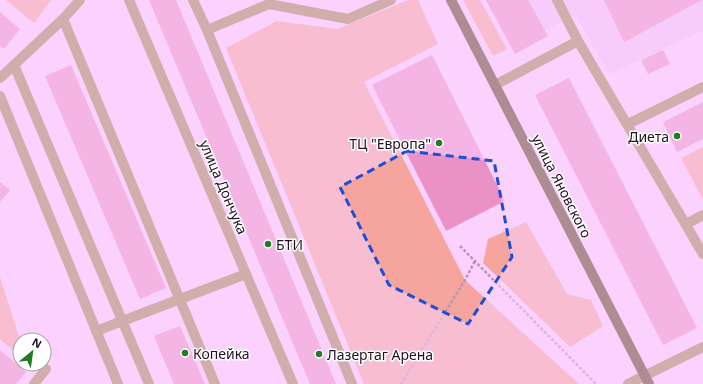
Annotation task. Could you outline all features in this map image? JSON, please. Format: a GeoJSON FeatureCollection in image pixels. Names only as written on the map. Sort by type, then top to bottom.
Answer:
{"type":"FeatureCollection","features":[{"type":"Feature","properties":{"kind":"main road","name":"улица Яновского"},"geometry":{"type":"LineString","coordinates":[[451,0],[646,380]]}},
{"type":"Feature","properties":{"kind":"street"},"geometry":{"type":"LineString","coordinates":[[0,78],[63,19],[80,0]]}},
{"type":"Feature","properties":{"kind":"street","name":"улица Дончука"},"geometry":{"type":"LineString","coordinates":[[129,0],[293,384]]}},
{"type":"Feature","properties":{"kind":"street"},"geometry":{"type":"LineString","coordinates":[[193,0],[207,30],[352,384]]}},
{"type":"Feature","properties":{"kind":"street"},"geometry":{"type":"LineString","coordinates":[[207,30],[268,2],[348,19],[392,0]]}},
{"type":"Feature","properties":{"kind":"street"},"geometry":{"type":"LineString","coordinates":[[557,0],[578,41],[703,254]]}},
{"type":"Feature","properties":{"kind":"street"},"geometry":{"type":"LineString","coordinates":[[63,19],[215,384]]}},
{"type":"Feature","properties":{"kind":"street"},"geometry":{"type":"LineString","coordinates":[[495,86],[578,41]]}},
{"type":"Feature","properties":{"kind":"street"},"geometry":{"type":"LineString","coordinates":[[14,65],[149,384]]}},
{"type":"Feature","properties":{"kind":"street"},"geometry":{"type":"LineString","coordinates":[[628,124],[703,87]]}},
{"type":"Feature","properties":{"kind":"street"},"geometry":{"type":"LineString","coordinates":[[0,96],[118,384]]}},
{"type":"Feature","properties":{"kind":"street"},"geometry":{"type":"LineString","coordinates":[[686,224],[703,215]]}},
{"type":"Feature","properties":{"kind":"street"},"geometry":{"type":"LineString","coordinates":[[96,331],[246,274]]}},
{"type":"Feature","properties":{"kind":"street"},"geometry":{"type":"LineString","coordinates":[[628,384],[646,380],[702,349]]}},
{"type":"Feature","properties":{"kind":"street"},"geometry":{"type":"LineString","coordinates":[[34,384],[44,372]]}},
{"type":"Feature","properties":{"kind":"path"},"geometry":{"type":"LineString","coordinates":[[460,246],[596,384]]}},
{"type":"Feature","properties":{"kind":"path"},"geometry":{"type":"LineString","coordinates":[[401,384],[465,280],[475,261]]}},
{"type":"Feature","properties":{"kind":"highlighted area"},"geometry":{"type":"Polygon","coordinates":[[[407,151],[494,161],[512,257],[468,324],[389,285],[340,187],[407,151]]]}},
{"type":"Feature","properties":{"kind":"shaded area"},"geometry":{"type":"Polygon","coordinates":[[[6,0],[51,0],[34,23],[6,0]]]}},
{"type":"Feature","properties":{"kind":"shaded area"},"geometry":{"type":"Polygon","coordinates":[[[408,0],[418,0],[438,44],[364,82],[465,280],[579,384],[364,384],[226,48],[277,21],[337,29],[408,0]]]}},
{"type":"Feature","properties":{"kind":"shaded area"},"geometry":{"type":"Polygon","coordinates":[[[463,0],[480,0],[507,49],[493,56],[463,0]]]}},
{"type":"Feature","properties":{"kind":"shaded area"},"geometry":{"type":"Polygon","coordinates":[[[486,0],[703,0],[703,30],[609,74],[576,15],[511,47],[486,0]]]}},
{"type":"Feature","properties":{"kind":"shaded area"},"geometry":{"type":"Polygon","coordinates":[[[703,147],[703,200],[681,158],[703,147]]]}},
{"type":"Feature","properties":{"kind":"shaded area"},"geometry":{"type":"Polygon","coordinates":[[[526,222],[567,294],[591,300],[603,326],[570,347],[483,263],[488,239],[526,222]]]}},
{"type":"Feature","properties":{"kind":"shaded area"},"geometry":{"type":"Polygon","coordinates":[[[0,277],[17,332],[12,332],[12,349],[0,339],[0,277]]]}},
{"type":"Feature","properties":{"kind":"building"},"geometry":{"type":"Polygon","coordinates":[[[149,0],[176,0],[336,384],[310,384],[149,0]]]}},
{"type":"Feature","properties":{"kind":"building"},"geometry":{"type":"Polygon","coordinates":[[[486,0],[528,0],[548,36],[515,54],[486,0]]]}},
{"type":"Feature","properties":{"kind":"building"},"geometry":{"type":"Polygon","coordinates":[[[604,0],[702,0],[624,42],[604,0]]]}},
{"type":"Feature","properties":{"kind":"building"},"geometry":{"type":"Polygon","coordinates":[[[0,12],[20,29],[4,49],[0,46],[0,12]]]}},
{"type":"Feature","properties":{"kind":"building"},"geometry":{"type":"Polygon","coordinates":[[[663,50],[670,64],[648,74],[641,60],[663,50]]]}},
{"type":"Feature","properties":{"kind":"building","name":"ТЦ \"Европа\""},"geometry":{"type":"Polygon","coordinates":[[[432,55],[505,201],[446,231],[372,85],[432,55]]]}},
{"type":"Feature","properties":{"kind":"building"},"geometry":{"type":"Polygon","coordinates":[[[71,65],[166,288],[140,299],[45,76],[71,65]]]}},
{"type":"Feature","properties":{"kind":"building"},"geometry":{"type":"Polygon","coordinates":[[[569,78],[697,328],[663,345],[535,95],[569,78]]]}},
{"type":"Feature","properties":{"kind":"building"},"geometry":{"type":"Polygon","coordinates":[[[703,102],[703,139],[677,152],[663,122],[703,102]]]}},
{"type":"Feature","properties":{"kind":"building"},"geometry":{"type":"Polygon","coordinates":[[[0,182],[10,190],[0,202],[0,182]]]}},
{"type":"Feature","properties":{"kind":"building"},"geometry":{"type":"Polygon","coordinates":[[[180,326],[205,384],[174,384],[154,336],[180,326]]]}},
{"type":"Feature","properties":{"kind":"building"},"geometry":{"type":"Polygon","coordinates":[[[0,350],[12,360],[12,372],[26,372],[16,384],[0,384],[0,350]]]}},
{"type":"Feature","properties":{"kind":"place","name":"Диета"},"geometry":{"type":"Point","coordinates":[677,136]}},
{"type":"Feature","properties":{"kind":"place","name":"ТЦ \"Европа\""},"geometry":{"type":"Point","coordinates":[439,143]}},
{"type":"Feature","properties":{"kind":"place","name":"БТИ"},"geometry":{"type":"Point","coordinates":[268,244]}},
{"type":"Feature","properties":{"kind":"place","name":"Копейка"},"geometry":{"type":"Point","coordinates":[185,353]}},
{"type":"Feature","properties":{"kind":"place","name":"Лазертаг Арена"},"geometry":{"type":"Point","coordinates":[319,354]}}]}
